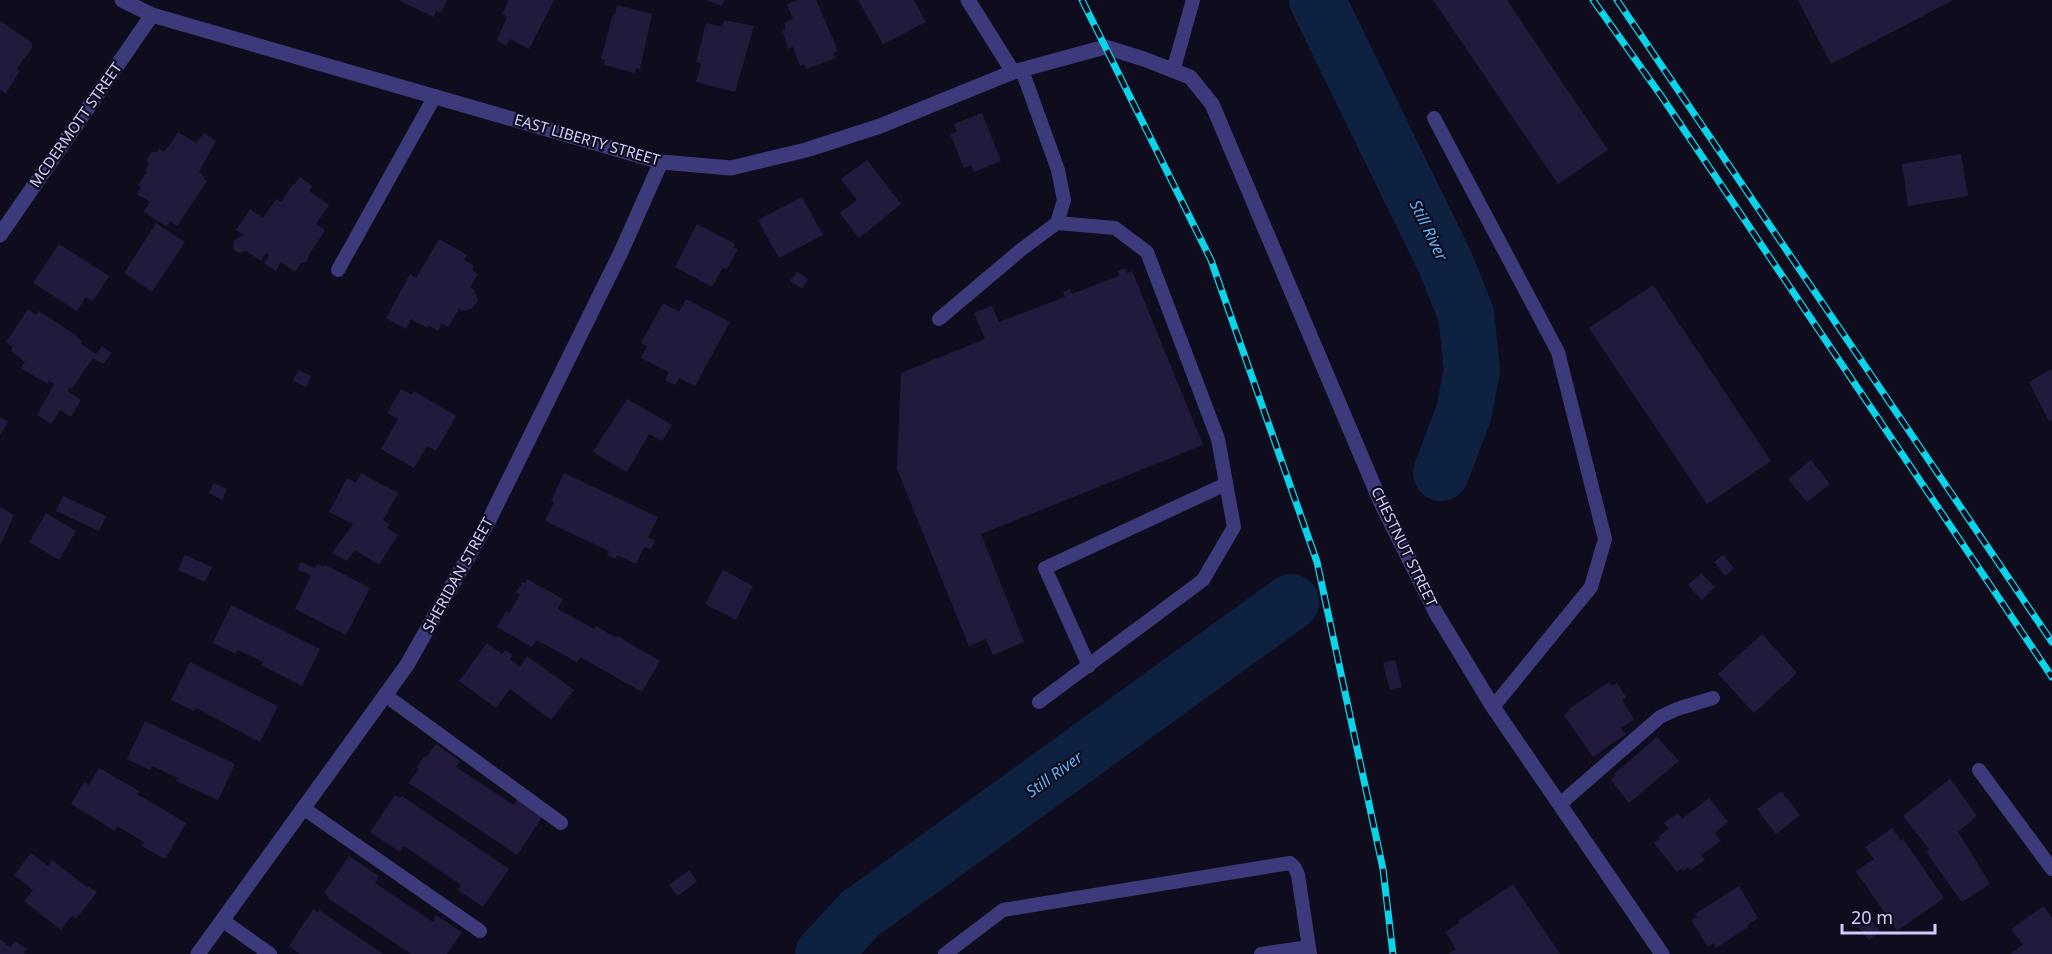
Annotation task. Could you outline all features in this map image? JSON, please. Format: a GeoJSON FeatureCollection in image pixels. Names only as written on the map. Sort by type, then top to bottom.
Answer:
{"type":"FeatureCollection","features":[{"type":"Feature","properties":{"kind":"street","name":"EAST LIBERTY STREET"},"geometry":{"type":"LineString","coordinates":[[122,0],[153,15],[661,162],[731,168],[806,150],[880,126],[1017,71],[1105,47],[1190,77],[1212,104]]}},
{"type":"Feature","properties":{"kind":"street"},"geometry":{"type":"LineString","coordinates":[[968,0],[1017,71]]}},
{"type":"Feature","properties":{"kind":"street","name":"MCDERMOTT STREET"},"geometry":{"type":"LineString","coordinates":[[0,235],[153,15]]}},
{"type":"Feature","properties":{"kind":"street","name":"CHESTNUT STREET"},"geometry":{"type":"LineString","coordinates":[[1212,104],[1382,505],[1436,613],[1493,707],[1662,954]]}},
{"type":"Feature","properties":{"kind":"street","name":"SHERIDAN STREET"},"geometry":{"type":"LineString","coordinates":[[198,954],[407,666],[490,518],[621,252],[661,162]]}},
{"type":"Feature","properties":{"kind":"lane"},"geometry":{"type":"LineString","coordinates":[[1173,71],[1193,0]]}},
{"type":"Feature","properties":{"kind":"lane"},"geometry":{"type":"LineString","coordinates":[[939,319],[1014,255],[1057,223],[1064,200],[1058,170],[1017,71]]}},
{"type":"Feature","properties":{"kind":"lane"},"geometry":{"type":"LineString","coordinates":[[338,270],[435,96]]}},
{"type":"Feature","properties":{"kind":"lane"},"geometry":{"type":"LineString","coordinates":[[1434,118],[1558,352],[1605,539],[1591,587],[1493,707]]}},
{"type":"Feature","properties":{"kind":"lane"},"geometry":{"type":"LineString","coordinates":[[1040,702],[1203,580],[1234,527],[1218,440],[1147,252],[1115,228],[1057,223]]}},
{"type":"Feature","properties":{"kind":"lane"},"geometry":{"type":"LineString","coordinates":[[1089,666],[1045,568],[1226,484]]}},
{"type":"Feature","properties":{"kind":"lane"},"geometry":{"type":"LineString","coordinates":[[385,696],[561,823]]}},
{"type":"Feature","properties":{"kind":"lane"},"geometry":{"type":"LineString","coordinates":[[1560,804],[1660,717],[1713,698]]}},
{"type":"Feature","properties":{"kind":"lane"},"geometry":{"type":"LineString","coordinates":[[1979,770],[2052,869]]}},
{"type":"Feature","properties":{"kind":"lane"},"geometry":{"type":"LineString","coordinates":[[303,808],[480,931]]}},
{"type":"Feature","properties":{"kind":"lane"},"geometry":{"type":"LineString","coordinates":[[945,954],[1003,910],[1290,863],[1298,875],[1309,951],[1261,954]]}},
{"type":"Feature","properties":{"kind":"lane"},"geometry":{"type":"LineString","coordinates":[[222,920],[270,954]]}},
{"type":"Feature","properties":{"kind":"building"},"geometry":{"type":"Polygon","coordinates":[[[398,0],[447,0],[441,13],[436,11],[434,17],[398,0]]]}},
{"type":"Feature","properties":{"kind":"building"},"geometry":{"type":"Polygon","coordinates":[[[509,0],[554,0],[529,49],[510,39],[506,46],[497,40],[507,17],[502,14],[509,0]]]}},
{"type":"Feature","properties":{"kind":"building"},"geometry":{"type":"Polygon","coordinates":[[[706,0],[724,0],[722,6],[706,0]]]}},
{"type":"Feature","properties":{"kind":"building"},"geometry":{"type":"Polygon","coordinates":[[[798,0],[816,0],[838,51],[833,53],[836,58],[806,69],[804,64],[800,66],[793,47],[788,49],[782,30],[786,29],[784,23],[793,19],[787,4],[798,0]]]}},
{"type":"Feature","properties":{"kind":"building"},"geometry":{"type":"Polygon","coordinates":[[[858,0],[914,0],[926,22],[883,44],[858,0]]]}},
{"type":"Feature","properties":{"kind":"building"},"geometry":{"type":"Polygon","coordinates":[[[1433,0],[1507,0],[1608,150],[1558,184],[1433,0]]]}},
{"type":"Feature","properties":{"kind":"building"},"geometry":{"type":"Polygon","coordinates":[[[1798,0],[1953,0],[1831,64],[1798,0]]]}},
{"type":"Feature","properties":{"kind":"building"},"geometry":{"type":"Polygon","coordinates":[[[617,5],[652,14],[640,69],[636,68],[635,73],[604,65],[605,60],[601,59],[617,5]]]}},
{"type":"Feature","properties":{"kind":"building"},"geometry":{"type":"Polygon","coordinates":[[[724,20],[754,26],[735,92],[696,82],[701,64],[696,62],[706,23],[722,27],[724,20]]]}},
{"type":"Feature","properties":{"kind":"building"},"geometry":{"type":"Polygon","coordinates":[[[0,21],[31,42],[32,47],[17,69],[20,71],[6,93],[0,90],[0,21]]]}},
{"type":"Feature","properties":{"kind":"building"},"geometry":{"type":"Polygon","coordinates":[[[982,113],[1001,161],[974,172],[971,165],[964,168],[950,134],[957,132],[954,124],[982,113]]]}},
{"type":"Feature","properties":{"kind":"building"},"geometry":{"type":"Polygon","coordinates":[[[178,132],[196,143],[204,133],[216,141],[199,172],[207,181],[177,226],[170,221],[167,227],[144,212],[150,202],[137,194],[141,187],[138,185],[147,172],[145,170],[149,165],[146,160],[151,152],[157,152],[159,148],[164,152],[178,132]]]}},
{"type":"Feature","properties":{"kind":"building"},"geometry":{"type":"Polygon","coordinates":[[[1961,154],[1968,196],[1908,206],[1902,164],[1961,154]]]}},
{"type":"Feature","properties":{"kind":"building"},"geometry":{"type":"Polygon","coordinates":[[[867,160],[901,204],[859,238],[840,213],[857,200],[841,179],[867,160]]]}},
{"type":"Feature","properties":{"kind":"building"},"geometry":{"type":"Polygon","coordinates":[[[300,177],[312,186],[309,191],[329,205],[316,224],[325,230],[306,262],[301,263],[295,272],[281,262],[276,271],[264,263],[269,256],[266,253],[261,261],[246,251],[238,253],[233,249],[234,240],[244,235],[236,230],[250,209],[263,218],[276,199],[281,202],[300,177]]]}},
{"type":"Feature","properties":{"kind":"building"},"geometry":{"type":"Polygon","coordinates":[[[802,197],[823,235],[779,258],[758,220],[802,197]]]}},
{"type":"Feature","properties":{"kind":"building"},"geometry":{"type":"Polygon","coordinates":[[[156,223],[185,242],[152,292],[124,273],[156,223]]]}},
{"type":"Feature","properties":{"kind":"building"},"geometry":{"type":"Polygon","coordinates":[[[697,224],[735,244],[733,248],[738,249],[727,269],[723,267],[712,287],[675,267],[697,224]]]}},
{"type":"Feature","properties":{"kind":"building"},"geometry":{"type":"Polygon","coordinates":[[[439,239],[467,255],[464,260],[474,266],[472,270],[478,274],[470,287],[474,290],[478,300],[472,309],[463,311],[459,309],[448,327],[442,324],[438,331],[411,319],[406,329],[386,318],[410,274],[416,278],[439,239]]]}},
{"type":"Feature","properties":{"kind":"building"},"geometry":{"type":"Polygon","coordinates":[[[59,244],[109,276],[93,301],[86,297],[77,311],[33,283],[59,244]]]}},
{"type":"Feature","properties":{"kind":"building"},"geometry":{"type":"Polygon","coordinates":[[[1125,268],[1127,273],[1132,271],[1203,445],[981,534],[1024,642],[993,655],[986,639],[969,646],[897,469],[901,373],[985,339],[974,313],[992,306],[999,322],[1065,297],[1063,292],[1070,289],[1072,294],[1119,276],[1118,271],[1125,268]]]}},
{"type":"Feature","properties":{"kind":"building"},"geometry":{"type":"Polygon","coordinates":[[[797,271],[808,279],[802,289],[790,281],[797,271]]]}},
{"type":"Feature","properties":{"kind":"building"},"geometry":{"type":"Polygon","coordinates":[[[1653,285],[1771,461],[1707,504],[1589,328],[1653,285]]]}},
{"type":"Feature","properties":{"kind":"building"},"geometry":{"type":"Polygon","coordinates":[[[686,299],[730,322],[695,386],[679,378],[675,385],[665,380],[669,372],[641,358],[647,346],[641,343],[663,303],[679,312],[686,299]]]}},
{"type":"Feature","properties":{"kind":"building"},"geometry":{"type":"Polygon","coordinates":[[[28,309],[36,315],[39,311],[77,336],[82,341],[80,343],[96,354],[102,346],[111,353],[103,364],[93,358],[72,389],[70,387],[67,391],[81,400],[71,417],[60,410],[51,424],[37,415],[54,384],[49,381],[48,384],[20,368],[25,362],[11,351],[13,347],[6,342],[28,309]]]}},
{"type":"Feature","properties":{"kind":"building"},"geometry":{"type":"Polygon","coordinates":[[[2052,369],[2052,420],[2049,421],[2029,382],[2052,369]]]}},
{"type":"Feature","properties":{"kind":"building"},"geometry":{"type":"Polygon","coordinates":[[[298,370],[311,376],[306,387],[293,381],[298,370]]]}},
{"type":"Feature","properties":{"kind":"building"},"geometry":{"type":"Polygon","coordinates":[[[401,389],[412,395],[414,391],[456,416],[436,451],[427,446],[414,468],[381,449],[398,419],[387,413],[401,389]]]}},
{"type":"Feature","properties":{"kind":"building"},"geometry":{"type":"Polygon","coordinates":[[[627,399],[672,425],[662,441],[649,434],[627,472],[593,452],[627,399]]]}},
{"type":"Feature","properties":{"kind":"building"},"geometry":{"type":"Polygon","coordinates":[[[0,417],[8,422],[0,435],[0,417]]]}},
{"type":"Feature","properties":{"kind":"building"},"geometry":{"type":"Polygon","coordinates":[[[1811,460],[1830,484],[1807,502],[1788,479],[1811,460]]]}},
{"type":"Feature","properties":{"kind":"building"},"geometry":{"type":"Polygon","coordinates":[[[361,473],[398,493],[383,520],[389,524],[387,528],[398,535],[379,565],[355,550],[347,561],[332,553],[353,524],[329,512],[347,478],[356,483],[361,473]]]}},
{"type":"Feature","properties":{"kind":"building"},"geometry":{"type":"Polygon","coordinates":[[[564,473],[658,517],[648,538],[655,540],[651,549],[644,547],[636,564],[617,555],[615,559],[607,555],[609,551],[545,521],[564,473]]]}},
{"type":"Feature","properties":{"kind":"building"},"geometry":{"type":"Polygon","coordinates":[[[214,483],[227,489],[222,500],[209,493],[214,483]]]}},
{"type":"Feature","properties":{"kind":"building"},"geometry":{"type":"Polygon","coordinates":[[[63,496],[106,516],[99,531],[56,511],[63,496]]]}},
{"type":"Feature","properties":{"kind":"building"},"geometry":{"type":"Polygon","coordinates":[[[0,507],[14,515],[0,546],[0,507]]]}},
{"type":"Feature","properties":{"kind":"building"},"geometry":{"type":"Polygon","coordinates":[[[46,513],[76,531],[59,560],[29,542],[46,513]]]}},
{"type":"Feature","properties":{"kind":"building"},"geometry":{"type":"Polygon","coordinates":[[[185,555],[212,567],[205,582],[178,570],[185,555]]]}},
{"type":"Feature","properties":{"kind":"building"},"geometry":{"type":"Polygon","coordinates":[[[1723,555],[1734,568],[1725,576],[1714,562],[1723,555]]]}},
{"type":"Feature","properties":{"kind":"building"},"geometry":{"type":"Polygon","coordinates":[[[301,562],[315,568],[317,564],[324,567],[325,565],[370,588],[346,635],[295,609],[311,575],[298,570],[301,562]]]}},
{"type":"Feature","properties":{"kind":"building"},"geometry":{"type":"Polygon","coordinates":[[[723,570],[753,586],[736,620],[705,604],[723,570]]]}},
{"type":"Feature","properties":{"kind":"building"},"geometry":{"type":"Polygon","coordinates":[[[1701,573],[1715,587],[1702,600],[1688,585],[1701,573]]]}},
{"type":"Feature","properties":{"kind":"building"},"geometry":{"type":"Polygon","coordinates":[[[527,579],[563,599],[558,609],[594,629],[596,626],[616,638],[617,636],[660,661],[642,692],[580,657],[577,662],[537,640],[532,647],[497,627],[506,611],[509,613],[520,594],[516,592],[527,579]]]}},
{"type":"Feature","properties":{"kind":"building"},"geometry":{"type":"Polygon","coordinates":[[[231,605],[320,649],[302,686],[261,665],[263,662],[238,650],[236,654],[213,643],[231,605]]]}},
{"type":"Feature","properties":{"kind":"building"},"geometry":{"type":"Polygon","coordinates":[[[1762,634],[1797,673],[1754,713],[1718,674],[1762,634]]]}},
{"type":"Feature","properties":{"kind":"building"},"geometry":{"type":"Polygon","coordinates":[[[487,643],[502,654],[505,650],[513,655],[510,659],[520,667],[527,656],[574,690],[551,720],[510,689],[496,708],[459,681],[487,643]]]}},
{"type":"Feature","properties":{"kind":"building"},"geometry":{"type":"Polygon","coordinates":[[[1395,660],[1402,687],[1390,690],[1383,663],[1395,660]]]}},
{"type":"Feature","properties":{"kind":"building"},"geometry":{"type":"Polygon","coordinates":[[[190,662],[278,706],[260,742],[196,708],[194,711],[171,700],[190,662]]]}},
{"type":"Feature","properties":{"kind":"building"},"geometry":{"type":"Polygon","coordinates":[[[1609,682],[1612,686],[1617,683],[1626,697],[1622,700],[1634,719],[1621,728],[1626,734],[1593,757],[1564,715],[1570,711],[1569,709],[1609,682]]]}},
{"type":"Feature","properties":{"kind":"building"},"geometry":{"type":"Polygon","coordinates":[[[145,721],[235,764],[218,800],[176,781],[178,778],[152,766],[150,770],[127,759],[145,721]]]}},
{"type":"Feature","properties":{"kind":"building"},"geometry":{"type":"Polygon","coordinates":[[[1657,737],[1679,761],[1629,803],[1611,780],[1616,776],[1614,774],[1657,737]]]}},
{"type":"Feature","properties":{"kind":"building"},"geometry":{"type":"Polygon","coordinates":[[[436,744],[460,761],[456,767],[514,805],[517,799],[543,816],[517,855],[409,783],[419,769],[417,767],[424,756],[426,758],[436,744]]]}},
{"type":"Feature","properties":{"kind":"building"},"geometry":{"type":"Polygon","coordinates":[[[99,768],[139,791],[137,794],[186,823],[165,859],[142,846],[144,842],[117,826],[115,831],[71,804],[84,782],[89,785],[99,768]]]}},
{"type":"Feature","properties":{"kind":"building"},"geometry":{"type":"Polygon","coordinates":[[[1950,779],[1977,816],[1958,832],[1990,884],[1962,902],[1926,852],[1929,849],[1903,816],[1950,779]]]}},
{"type":"Feature","properties":{"kind":"building"},"geometry":{"type":"Polygon","coordinates":[[[1781,791],[1800,815],[1776,834],[1757,809],[1781,791]]]}},
{"type":"Feature","properties":{"kind":"building"},"geometry":{"type":"Polygon","coordinates":[[[395,795],[400,798],[402,796],[509,869],[483,907],[458,890],[461,885],[404,846],[400,852],[370,832],[395,795]]]}},
{"type":"Feature","properties":{"kind":"building"},"geometry":{"type":"Polygon","coordinates":[[[1709,798],[1728,822],[1715,833],[1721,841],[1701,855],[1705,860],[1690,870],[1688,867],[1684,871],[1682,868],[1677,872],[1654,843],[1669,829],[1664,823],[1678,813],[1682,819],[1709,798]]]}},
{"type":"Feature","properties":{"kind":"building"},"geometry":{"type":"Polygon","coordinates":[[[1892,828],[1901,841],[1903,839],[1944,898],[1897,931],[1856,871],[1874,859],[1865,847],[1892,828]]]}},
{"type":"Feature","properties":{"kind":"building"},"geometry":{"type":"Polygon","coordinates":[[[31,853],[48,866],[52,860],[97,892],[76,919],[72,915],[61,930],[24,901],[33,890],[14,875],[31,853]]]}},
{"type":"Feature","properties":{"kind":"building"},"geometry":{"type":"Polygon","coordinates":[[[349,856],[379,876],[375,883],[433,922],[436,915],[462,932],[447,954],[411,954],[328,898],[324,893],[349,856]]]}},
{"type":"Feature","properties":{"kind":"building"},"geometry":{"type":"Polygon","coordinates":[[[689,870],[697,881],[678,896],[669,885],[689,870]]]}},
{"type":"Feature","properties":{"kind":"building"},"geometry":{"type":"Polygon","coordinates":[[[1513,884],[1560,954],[1448,954],[1456,949],[1445,932],[1513,884]]]}},
{"type":"Feature","properties":{"kind":"building"},"geometry":{"type":"Polygon","coordinates":[[[1739,886],[1758,918],[1716,948],[1713,943],[1708,947],[1691,920],[1697,917],[1695,914],[1739,886]]]}},
{"type":"Feature","properties":{"kind":"building"},"geometry":{"type":"Polygon","coordinates":[[[2044,906],[2052,918],[2052,954],[2010,954],[2023,945],[2011,929],[2044,906]]]}},
{"type":"Feature","properties":{"kind":"building"},"geometry":{"type":"Polygon","coordinates":[[[313,909],[318,912],[319,910],[383,954],[300,954],[289,946],[313,909]]]}},
{"type":"Feature","properties":{"kind":"building"},"geometry":{"type":"Polygon","coordinates":[[[1865,913],[1880,931],[1869,940],[1854,922],[1865,913]]]}},
{"type":"Feature","properties":{"kind":"building"},"geometry":{"type":"Polygon","coordinates":[[[0,939],[10,948],[15,941],[27,949],[24,954],[0,954],[0,939]]]}},
{"type":"Feature","properties":{"kind":"waterway","name":"Still River"},"geometry":{"type":"LineString","coordinates":[[1317,0],[1445,262],[1466,314],[1472,370],[1464,412],[1441,473]]}},
{"type":"Feature","properties":{"kind":"waterway","name":"Still River"},"geometry":{"type":"LineString","coordinates":[[823,954],[860,914],[1291,602]]}},
{"type":"Feature","properties":{"kind":"railway"},"geometry":{"type":"LineString","coordinates":[[1082,0],[1211,260],[1317,562],[1383,869],[1393,954]]}},
{"type":"Feature","properties":{"kind":"railway"},"geometry":{"type":"LineString","coordinates":[[1593,0],[1662,97],[2052,677]]}},
{"type":"Feature","properties":{"kind":"railway"},"geometry":{"type":"LineString","coordinates":[[1617,0],[2052,642]]}}]}
